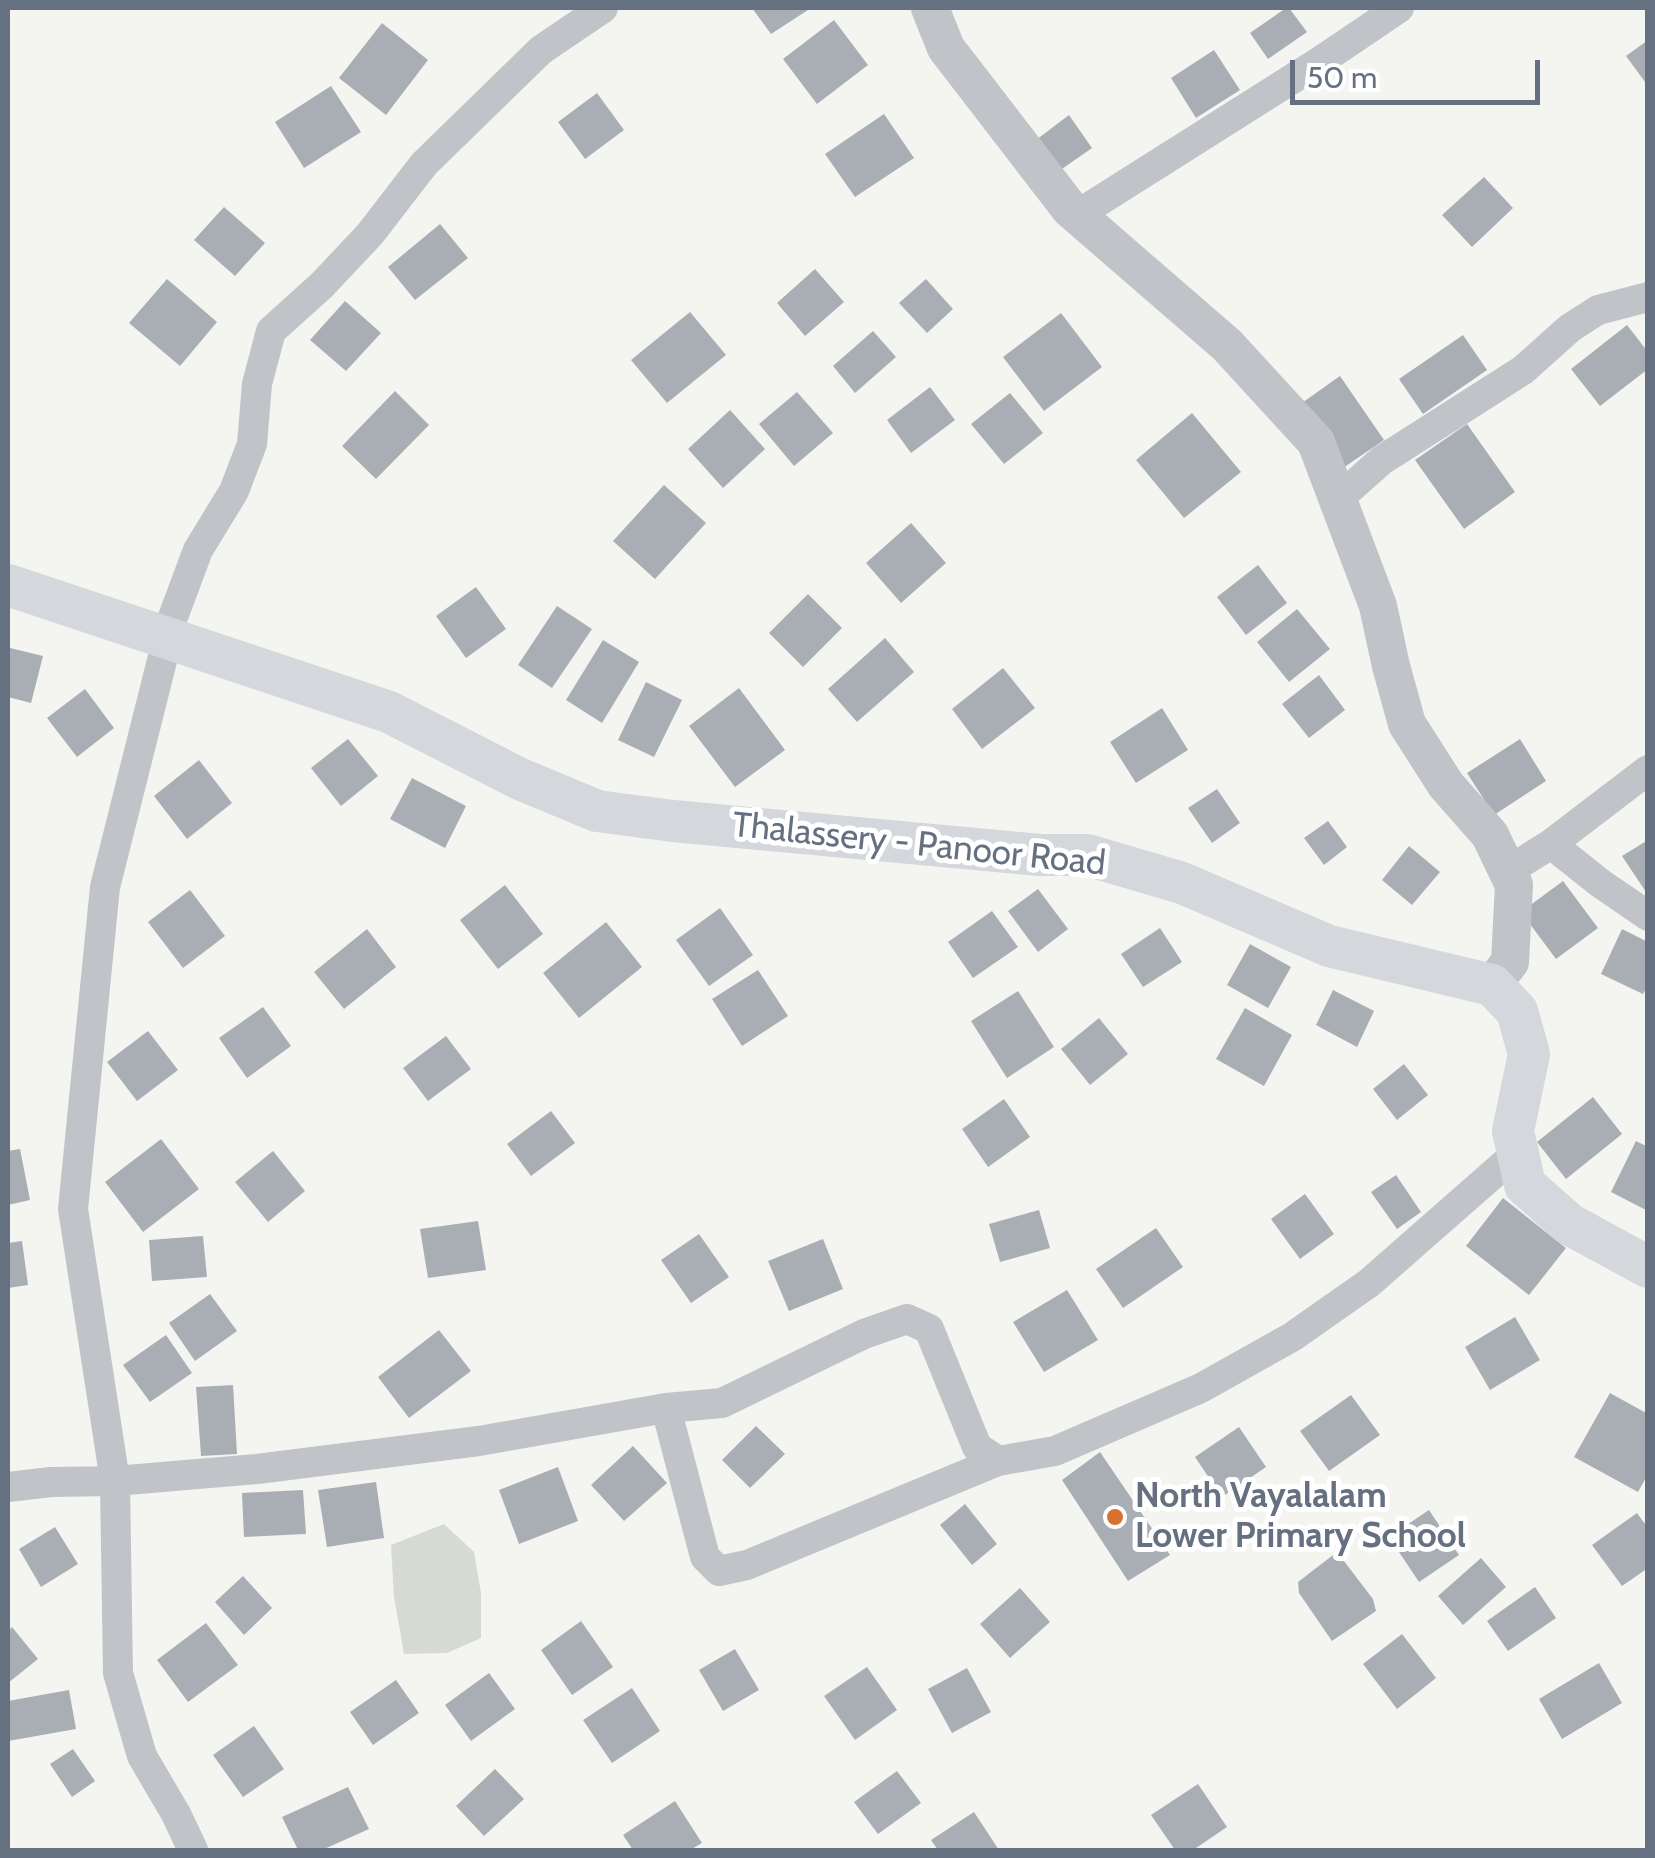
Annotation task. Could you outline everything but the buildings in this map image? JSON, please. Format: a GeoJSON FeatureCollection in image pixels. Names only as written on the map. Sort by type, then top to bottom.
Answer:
{"type":"FeatureCollection","features":[{"type":"Feature","properties":{"kind":"main road","name":"Thalassery - Panoor Road"},"geometry":{"type":"LineString","coordinates":[[8,585],[389,712],[520,779],[597,811],[1040,855],[1087,855],[1182,883],[1329,946],[1492,985]]}},
{"type":"Feature","properties":{"kind":"main road"},"geometry":{"type":"LineString","coordinates":[[1492,985],[1517,1011],[1529,1054],[1513,1131],[1525,1185],[1569,1224],[1648,1267]]}},
{"type":"Feature","properties":{"kind":"street"},"geometry":{"type":"LineString","coordinates":[[193,1850],[142,1756],[118,1672],[115,1481],[73,1209],[104,887],[166,639],[198,550],[234,491],[252,444],[257,384],[272,331],[370,234],[436,152],[541,50],[603,8]]}},
{"type":"Feature","properties":{"kind":"street"},"geometry":{"type":"LineString","coordinates":[[930,8],[946,48],[1070,209],[1228,345],[1316,442],[1378,606],[1407,724],[1446,784],[1490,835],[1514,884],[1510,962],[1492,985]]}},
{"type":"Feature","properties":{"kind":"street"},"geometry":{"type":"LineString","coordinates":[[1077,215],[1399,8]]}},
{"type":"Feature","properties":{"kind":"street"},"geometry":{"type":"LineString","coordinates":[[1338,500],[1382,460],[1523,370],[1570,328],[1598,310],[1648,296]]}},
{"type":"Feature","properties":{"kind":"street"},"geometry":{"type":"LineString","coordinates":[[1508,871],[1551,844],[1648,770]]}},
{"type":"Feature","properties":{"kind":"street"},"geometry":{"type":"LineString","coordinates":[[1551,844],[1648,916]]}},
{"type":"Feature","properties":{"kind":"street"},"geometry":{"type":"LineString","coordinates":[[666,1408],[705,1558],[718,1571],[747,1565],[998,1461],[1055,1451],[1201,1388],[1292,1337],[1369,1283],[1517,1153]]}},
{"type":"Feature","properties":{"kind":"street"},"geometry":{"type":"LineString","coordinates":[[8,1487],[257,1469],[479,1441],[666,1408],[722,1403],[864,1334],[907,1319],[930,1328],[977,1446],[998,1461]]}},
{"type":"Feature","properties":{"kind":"shaded area"},"geometry":{"type":"Polygon","coordinates":[[[444,1524],[474,1552],[481,1593],[481,1638],[447,1653],[404,1654],[394,1597],[391,1545],[444,1524]]]}},
{"type":"Feature","properties":{"kind":"place","name":"North Vayalalam Lower Primary School"},"geometry":{"type":"Point","coordinates":[1115,1517]}}]}
